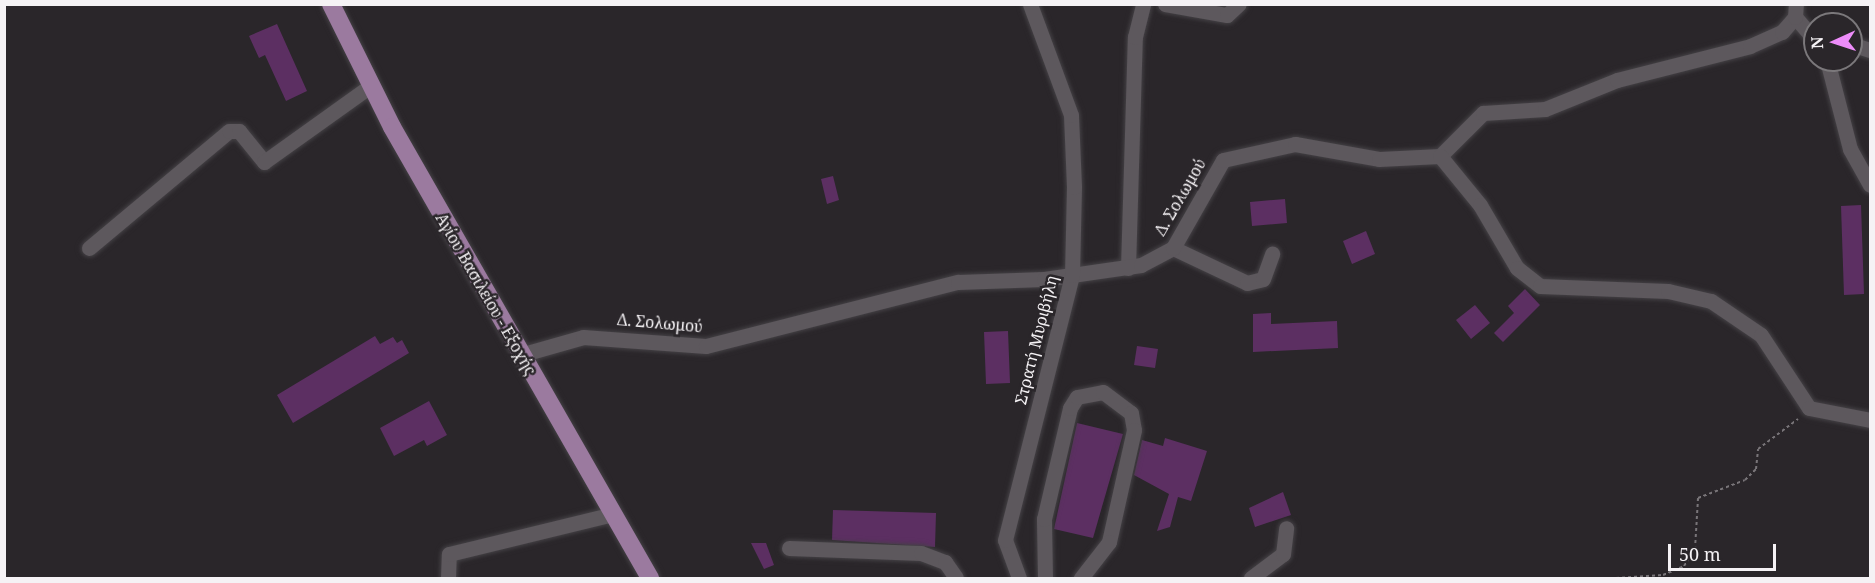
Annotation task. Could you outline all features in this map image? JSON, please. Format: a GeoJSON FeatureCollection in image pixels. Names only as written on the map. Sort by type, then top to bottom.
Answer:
{"type":"FeatureCollection","features":[{"type":"Feature","properties":{"kind":"main road","name":"Αγίου Βασιλείου - Εξοχής"},"geometry":{"type":"LineString","coordinates":[[330,4],[370,86],[520,355],[650,579]]}},
{"type":"Feature","properties":{"kind":"street","name":"Στρατή Μυριβήλη"},"geometry":{"type":"LineString","coordinates":[[1019,579],[1005,540],[1072,275],[1071,115],[1030,4]]}},
{"type":"Feature","properties":{"kind":"street"},"geometry":{"type":"LineString","coordinates":[[1128,268],[1135,37],[1143,4]]}},
{"type":"Feature","properties":{"kind":"street"},"geometry":{"type":"LineString","coordinates":[[1165,4],[1227,15],[1239,4]]}},
{"type":"Feature","properties":{"kind":"street"},"geometry":{"type":"LineString","coordinates":[[1795,11],[1770,39],[1750,46],[1617,80],[1545,109],[1483,113],[1440,156],[1480,205],[1517,268],[1540,286],[1668,291],[1712,302],[1761,335],[1809,408],[1870,420]]}},
{"type":"Feature","properties":{"kind":"street"},"geometry":{"type":"LineString","coordinates":[[1830,72],[1850,149],[1870,185]]}},
{"type":"Feature","properties":{"kind":"street"},"geometry":{"type":"LineString","coordinates":[[89,248],[229,131],[240,131],[264,162],[370,86]]}},
{"type":"Feature","properties":{"kind":"street","name":"Δ. Σολωμού"},"geometry":{"type":"LineString","coordinates":[[520,355],[583,337],[706,346],[958,282],[1072,275],[1128,268],[1173,248],[1210,175],[1223,160],[1238,154],[1295,144],[1379,159],[1440,156]]}},
{"type":"Feature","properties":{"kind":"street"},"geometry":{"type":"LineString","coordinates":[[1173,248],[1247,283],[1263,279],[1272,254]]}},
{"type":"Feature","properties":{"kind":"street"},"geometry":{"type":"LineString","coordinates":[[1045,579],[1044,519],[1070,408],[1077,397],[1103,392],[1120,400],[1134,418],[1134,430],[1108,542],[1081,579]]}},
{"type":"Feature","properties":{"kind":"street"},"geometry":{"type":"LineString","coordinates":[[448,579],[449,554],[613,514]]}},
{"type":"Feature","properties":{"kind":"street"},"geometry":{"type":"LineString","coordinates":[[1251,579],[1283,554],[1286,528]]}},
{"type":"Feature","properties":{"kind":"street"},"geometry":{"type":"LineString","coordinates":[[789,548],[921,553],[945,562],[956,579]]}},
{"type":"Feature","properties":{"kind":"path"},"geometry":{"type":"LineString","coordinates":[[1616,579],[1663,575],[1684,566],[1695,549],[1698,498],[1745,480],[1756,469],[1758,449],[1809,408]]}},
{"type":"Feature","properties":{"kind":"building"},"geometry":{"type":"Polygon","coordinates":[[[277,24],[307,91],[286,101],[265,55],[259,58],[249,36],[277,24]]]}},
{"type":"Feature","properties":{"kind":"building"},"geometry":{"type":"Polygon","coordinates":[[[833,176],[839,200],[827,204],[821,179],[833,176]]]}},
{"type":"Feature","properties":{"kind":"building"},"geometry":{"type":"Polygon","coordinates":[[[1285,199],[1287,223],[1252,226],[1250,202],[1285,199]]]}},
{"type":"Feature","properties":{"kind":"building"},"geometry":{"type":"Polygon","coordinates":[[[1861,205],[1864,294],[1844,295],[1841,206],[1861,205]]]}},
{"type":"Feature","properties":{"kind":"building"},"geometry":{"type":"Polygon","coordinates":[[[1366,231],[1375,254],[1352,264],[1343,241],[1366,231]]]}},
{"type":"Feature","properties":{"kind":"building"},"geometry":{"type":"Polygon","coordinates":[[[1525,289],[1540,305],[1503,342],[1494,333],[1514,313],[1508,306],[1525,289]]]}},
{"type":"Feature","properties":{"kind":"building"},"geometry":{"type":"Polygon","coordinates":[[[1475,305],[1490,323],[1471,339],[1456,320],[1475,305]]]}},
{"type":"Feature","properties":{"kind":"building"},"geometry":{"type":"Polygon","coordinates":[[[1271,313],[1271,324],[1337,321],[1338,348],[1253,352],[1253,314],[1271,313]]]}},
{"type":"Feature","properties":{"kind":"building"},"geometry":{"type":"Polygon","coordinates":[[[1008,331],[1010,383],[986,384],[984,332],[1008,331]]]}},
{"type":"Feature","properties":{"kind":"building"},"geometry":{"type":"Polygon","coordinates":[[[375,336],[380,344],[393,337],[397,343],[402,340],[409,353],[293,423],[277,395],[375,336]]]}},
{"type":"Feature","properties":{"kind":"building"},"geometry":{"type":"Polygon","coordinates":[[[1137,346],[1158,349],[1155,368],[1134,365],[1137,346]]]}},
{"type":"Feature","properties":{"kind":"building"},"geometry":{"type":"Polygon","coordinates":[[[429,401],[447,435],[427,446],[424,440],[394,456],[380,428],[429,401]]]}},
{"type":"Feature","properties":{"kind":"building"},"geometry":{"type":"Polygon","coordinates":[[[1077,423],[1123,434],[1093,538],[1054,529],[1077,423]]]}},
{"type":"Feature","properties":{"kind":"building"},"geometry":{"type":"Polygon","coordinates":[[[1165,438],[1207,451],[1191,501],[1178,497],[1170,527],[1157,531],[1169,494],[1134,475],[1142,440],[1163,446],[1165,438]]]}},
{"type":"Feature","properties":{"kind":"building"},"geometry":{"type":"Polygon","coordinates":[[[1283,492],[1291,515],[1255,527],[1249,508],[1283,492]]]}},
{"type":"Feature","properties":{"kind":"building"},"geometry":{"type":"Polygon","coordinates":[[[833,510],[936,513],[935,547],[832,540],[833,510]]]}},
{"type":"Feature","properties":{"kind":"building"},"geometry":{"type":"Polygon","coordinates":[[[751,543],[766,543],[774,565],[764,569],[751,543]]]}}]}
